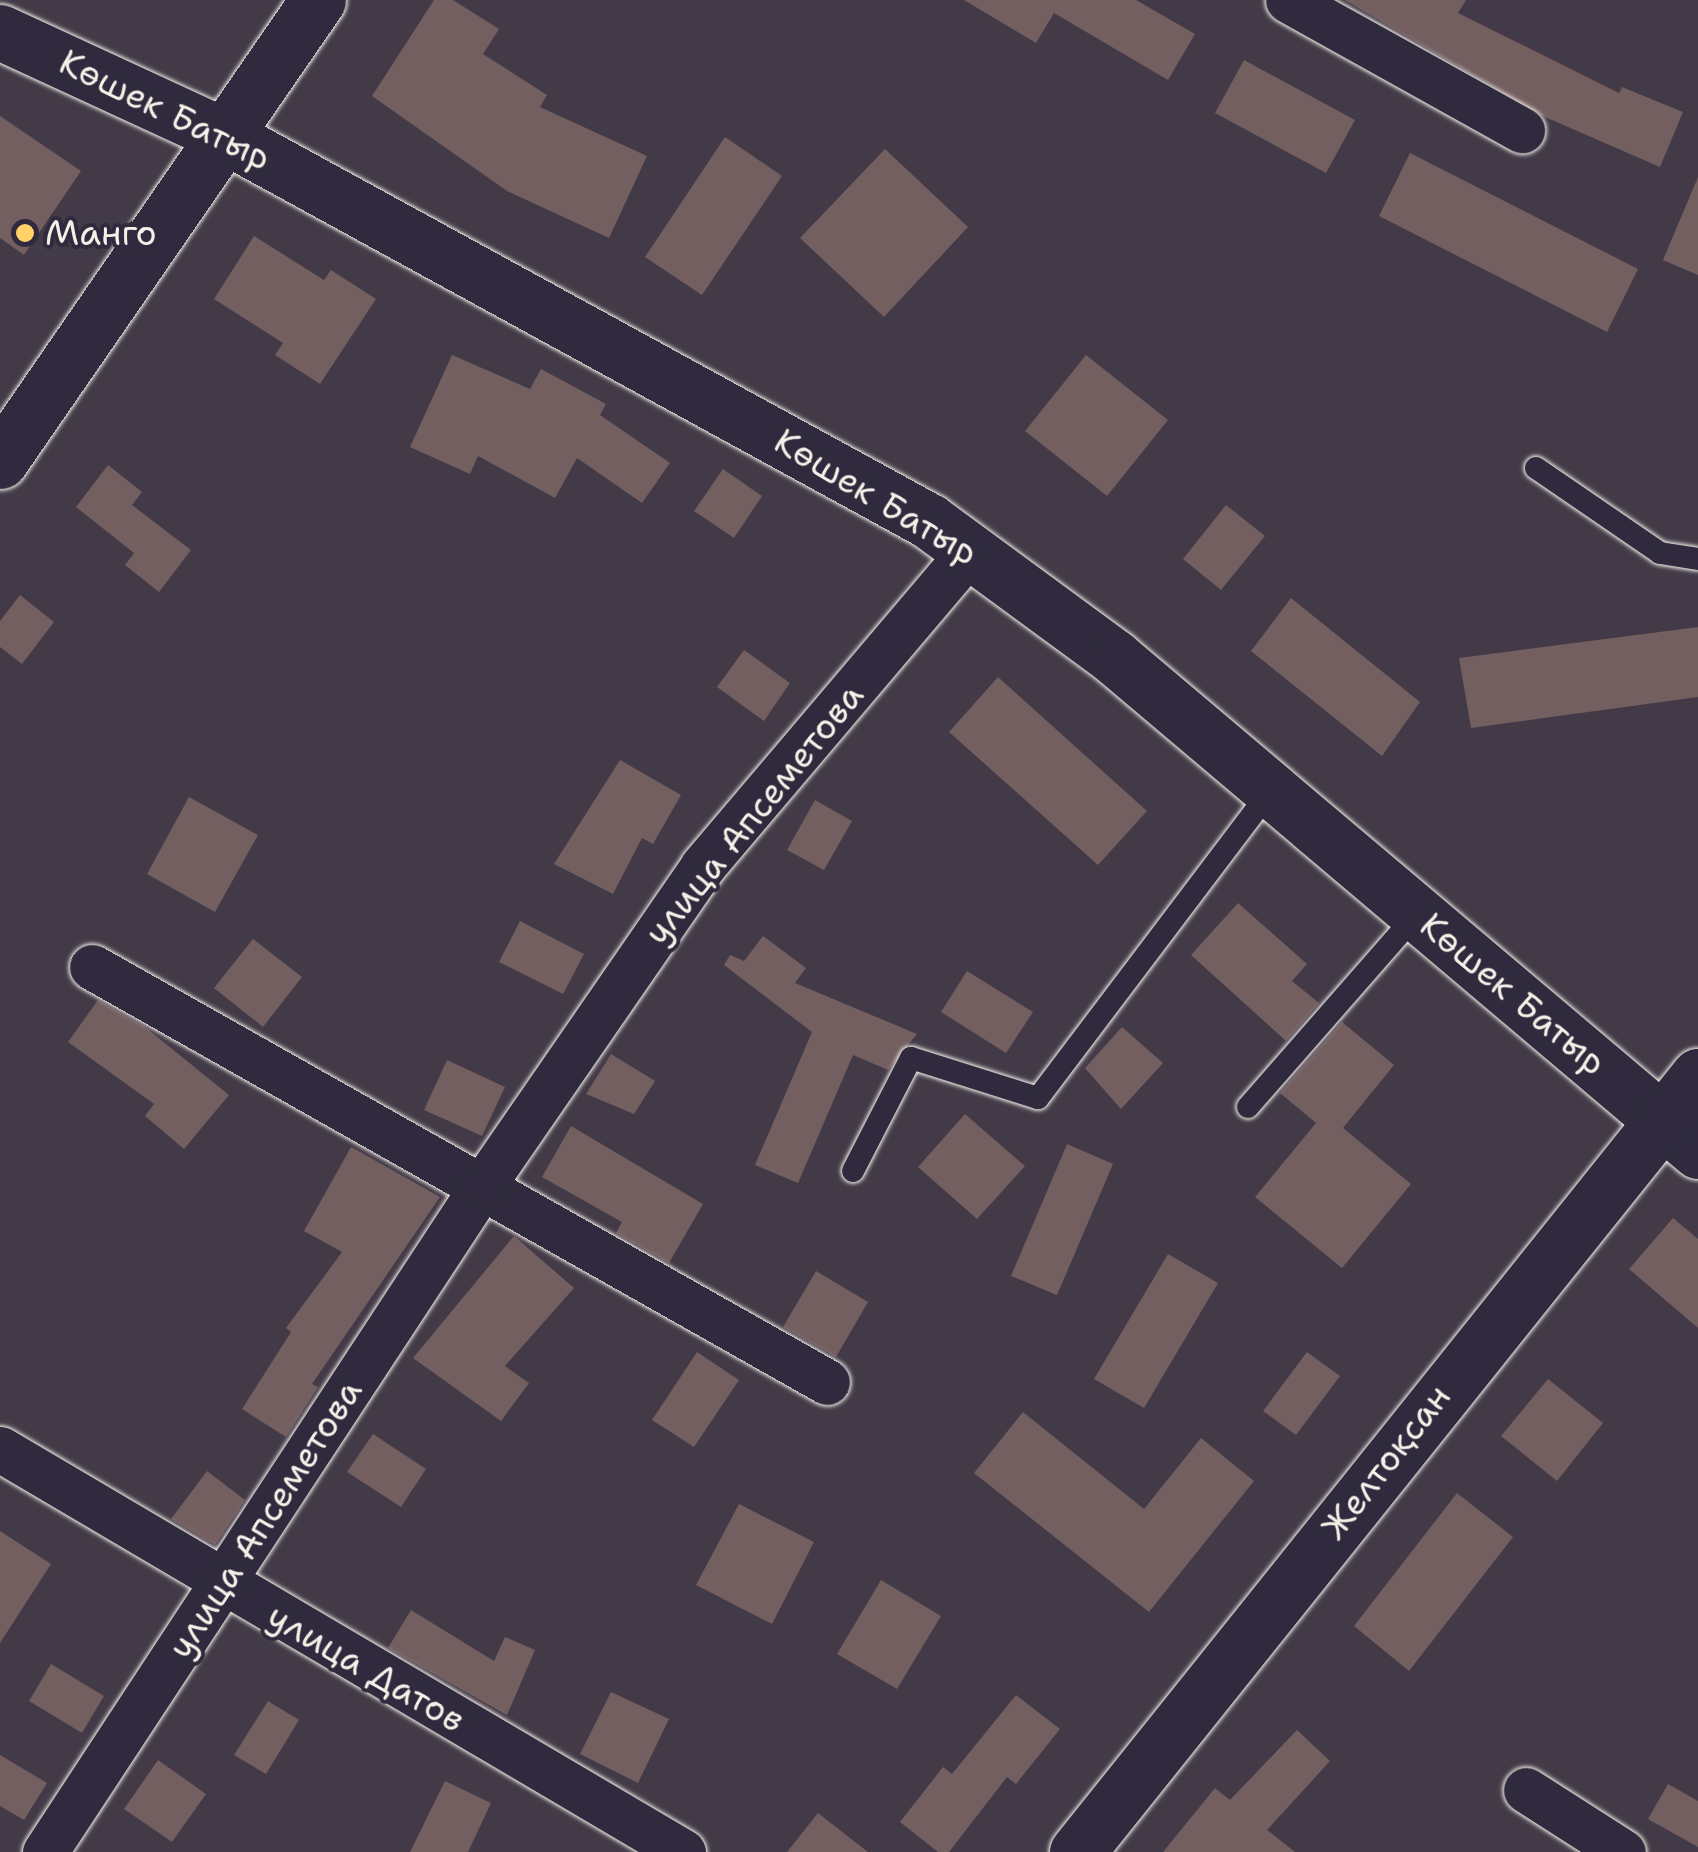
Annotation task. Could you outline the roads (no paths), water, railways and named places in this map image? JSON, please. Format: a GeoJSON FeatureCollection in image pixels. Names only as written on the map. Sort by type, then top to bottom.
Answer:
{"type":"FeatureCollection","features":[{"type":"Feature","properties":{"kind":"street"},"geometry":{"type":"LineString","coordinates":[[0,461],[318,0]]}},
{"type":"Feature","properties":{"kind":"street"},"geometry":{"type":"LineString","coordinates":[[1288,0],[1522,130]]}},
{"type":"Feature","properties":{"kind":"street","name":"Көшек Батыр"},"geometry":{"type":"LineString","coordinates":[[0,32],[227,137],[929,520],[1114,657],[1678,1134]]}},
{"type":"Feature","properties":{"kind":"street","name":"улица Апсеметова"},"geometry":{"type":"LineString","coordinates":[[45,1852],[483,1184],[702,867],[970,551]]}},
{"type":"Feature","properties":{"kind":"street"},"geometry":{"type":"LineString","coordinates":[[92,967],[483,1184],[827,1382]]}},
{"type":"Feature","properties":{"kind":"street","name":"Желтоқсан"},"geometry":{"type":"LineString","coordinates":[[1077,1852],[1678,1134],[1698,1076]]}},
{"type":"Feature","properties":{"kind":"street","name":"улица Датов"},"geometry":{"type":"LineString","coordinates":[[0,1449],[223,1585],[683,1852]]}},
{"type":"Feature","properties":{"kind":"street"},"geometry":{"type":"LineString","coordinates":[[1526,1790],[1623,1852]]}},
{"type":"Feature","properties":{"kind":"lane"},"geometry":{"type":"LineString","coordinates":[[1536,468],[1660,553],[1698,558]]}},
{"type":"Feature","properties":{"kind":"lane"},"geometry":{"type":"LineString","coordinates":[[853,1171],[911,1058],[1038,1098],[1271,790]]}},
{"type":"Feature","properties":{"kind":"lane"},"geometry":{"type":"LineString","coordinates":[[1248,1107],[1417,913]]}},
{"type":"Feature","properties":{"kind":"place","name":"Манго"},"geometry":{"type":"Point","coordinates":[25,233]}}]}
